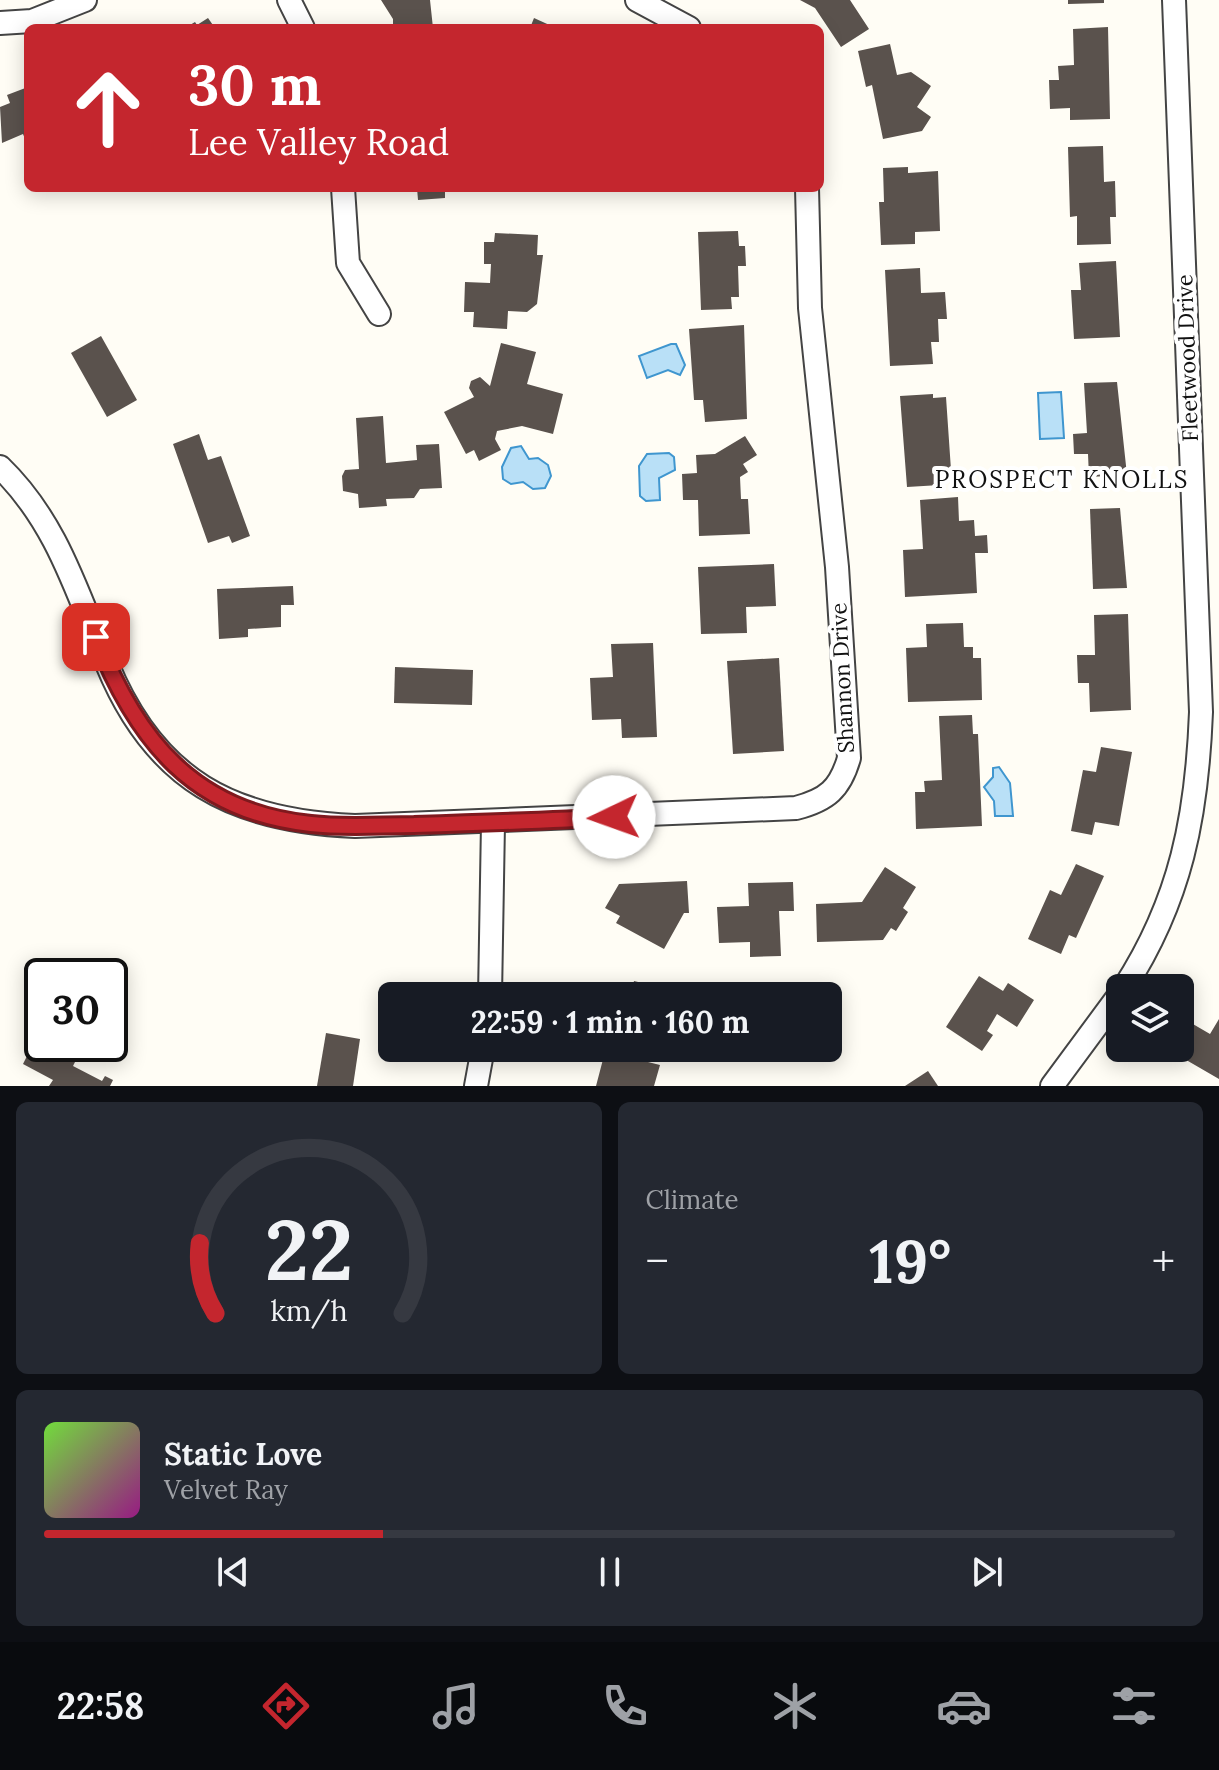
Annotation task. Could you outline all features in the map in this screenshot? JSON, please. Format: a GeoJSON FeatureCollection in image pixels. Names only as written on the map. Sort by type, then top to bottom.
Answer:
{"type":"FeatureCollection","features":[{"type":"Feature","properties":{"kind":"street"},"geometry":{"type":"LineString","coordinates":[[0,23],[32,21],[85,0]]}},
{"type":"Feature","properties":{"kind":"street"},"geometry":{"type":"LineString","coordinates":[[289,0],[301,24]]}},
{"type":"Feature","properties":{"kind":"street"},"geometry":{"type":"LineString","coordinates":[[637,0],[682,24]]}},
{"type":"Feature","properties":{"kind":"street","name":"Fleetwood Drive"},"geometry":{"type":"LineString","coordinates":[[1133,974],[1170,901],[1190,839],[1199,777],[1201,712],[1174,0]]}},
{"type":"Feature","properties":{"kind":"street"},"geometry":{"type":"LineString","coordinates":[[343,192],[348,263],[379,314]]}},
{"type":"Feature","properties":{"kind":"street","name":"Shannon Drive"},"geometry":{"type":"LineString","coordinates":[[0,467],[21,488],[52,531],[127,706],[153,744],[185,774],[223,800],[266,817],[311,824],[493,823],[796,808],[832,794],[843,777],[849,758],[837,567],[810,308],[807,192]]}},
{"type":"Feature","properties":{"kind":"street"},"geometry":{"type":"LineString","coordinates":[[490,982],[493,823]]}},
{"type":"Feature","properties":{"kind":"street"},"geometry":{"type":"LineString","coordinates":[[1052,1086],[1106,1013]]}},
{"type":"Feature","properties":{"kind":"street"},"geometry":{"type":"LineString","coordinates":[[476,1086],[480,1062]]}},
{"type":"Feature","properties":{"kind":"water"},"geometry":{"type":"Polygon","coordinates":[[[676,344],[685,365],[680,375],[668,370],[647,378],[639,356],[676,344]]]}},
{"type":"Feature","properties":{"kind":"water"},"geometry":{"type":"Polygon","coordinates":[[[1061,392],[1064,438],[1040,439],[1038,393],[1061,392]]]}},
{"type":"Feature","properties":{"kind":"water"},"geometry":{"type":"Polygon","coordinates":[[[521,446],[529,459],[538,458],[548,465],[551,476],[545,488],[533,489],[523,482],[511,484],[503,479],[502,467],[511,448],[521,446]]]}},
{"type":"Feature","properties":{"kind":"water"},"geometry":{"type":"Polygon","coordinates":[[[669,453],[674,457],[675,470],[659,478],[660,500],[646,501],[640,496],[639,466],[647,454],[669,453]]]}},
{"type":"Feature","properties":{"kind":"water"},"geometry":{"type":"Polygon","coordinates":[[[999,767],[1010,783],[1013,816],[995,816],[994,801],[984,787],[993,777],[993,768],[999,767]]]}},
{"type":"Feature","properties":{"kind":"building"},"geometry":{"type":"Polygon","coordinates":[[[381,0],[430,0],[433,24],[393,24],[381,0]]]}},
{"type":"Feature","properties":{"kind":"building"},"geometry":{"type":"Polygon","coordinates":[[[800,0],[850,0],[869,29],[841,47],[815,8],[800,0]]]}},
{"type":"Feature","properties":{"kind":"building"},"geometry":{"type":"Polygon","coordinates":[[[1068,0],[1104,0],[1104,3],[1068,4],[1068,0]]]}},
{"type":"Feature","properties":{"kind":"building"},"geometry":{"type":"Polygon","coordinates":[[[208,18],[212,24],[199,24],[208,18]]]}},
{"type":"Feature","properties":{"kind":"building"},"geometry":{"type":"Polygon","coordinates":[[[534,18],[547,24],[532,24],[534,18]]]}},
{"type":"Feature","properties":{"kind":"building"},"geometry":{"type":"Polygon","coordinates":[[[1108,27],[1110,119],[1070,120],[1070,108],[1050,109],[1049,80],[1059,80],[1058,66],[1074,65],[1073,29],[1108,27]]]}},
{"type":"Feature","properties":{"kind":"building"},"geometry":{"type":"Polygon","coordinates":[[[890,44],[897,75],[911,72],[931,86],[917,107],[931,117],[922,131],[883,139],[872,85],[866,87],[858,51],[890,44]]]}},
{"type":"Feature","properties":{"kind":"building"},"geometry":{"type":"Polygon","coordinates":[[[24,89],[24,136],[23,134],[2,143],[0,107],[10,103],[7,95],[24,89]]]}},
{"type":"Feature","properties":{"kind":"building"},"geometry":{"type":"Polygon","coordinates":[[[1103,146],[1104,182],[1115,181],[1116,217],[1110,217],[1111,244],[1077,245],[1077,216],[1070,217],[1068,147],[1103,146]]]}},
{"type":"Feature","properties":{"kind":"building"},"geometry":{"type":"Polygon","coordinates":[[[908,167],[908,173],[938,171],[940,231],[915,232],[915,244],[881,245],[879,202],[884,202],[883,168],[908,167]]]}},
{"type":"Feature","properties":{"kind":"building"},"geometry":{"type":"Polygon","coordinates":[[[417,192],[445,192],[445,198],[418,200],[417,192]]]}},
{"type":"Feature","properties":{"kind":"building"},"geometry":{"type":"Polygon","coordinates":[[[738,231],[739,246],[745,246],[746,266],[738,266],[739,297],[731,297],[732,309],[701,310],[698,232],[738,231]]]}},
{"type":"Feature","properties":{"kind":"building"},"geometry":{"type":"Polygon","coordinates":[[[495,233],[538,235],[537,255],[543,255],[537,304],[527,312],[508,311],[507,329],[473,327],[474,312],[464,312],[465,282],[490,283],[491,264],[484,264],[484,242],[494,242],[495,233]]]}},
{"type":"Feature","properties":{"kind":"building"},"geometry":{"type":"Polygon","coordinates":[[[1116,261],[1120,337],[1074,339],[1071,290],[1081,290],[1079,263],[1116,261]]]}},
{"type":"Feature","properties":{"kind":"building"},"geometry":{"type":"Polygon","coordinates":[[[920,268],[921,293],[945,292],[947,319],[938,319],[939,342],[931,342],[933,364],[890,366],[885,270],[920,268]]]}},
{"type":"Feature","properties":{"kind":"building"},"geometry":{"type":"Polygon","coordinates":[[[744,325],[747,419],[705,422],[703,400],[694,400],[689,329],[744,325]]]}},
{"type":"Feature","properties":{"kind":"building"},"geometry":{"type":"Polygon","coordinates":[[[101,336],[137,400],[107,417],[71,353],[101,336]]]}},
{"type":"Feature","properties":{"kind":"building"},"geometry":{"type":"Polygon","coordinates":[[[501,343],[536,352],[527,384],[563,394],[553,434],[522,426],[497,431],[495,439],[501,450],[479,461],[474,450],[466,454],[444,412],[474,397],[469,388],[471,381],[480,377],[490,386],[501,343]]]}},
{"type":"Feature","properties":{"kind":"building"},"geometry":{"type":"Polygon","coordinates":[[[1117,382],[1127,475],[1089,477],[1088,454],[1074,454],[1073,434],[1087,433],[1084,383],[1117,382]]]}},
{"type":"Feature","properties":{"kind":"building"},"geometry":{"type":"Polygon","coordinates":[[[933,394],[933,398],[946,397],[951,470],[939,471],[940,485],[907,487],[900,396],[933,394]]]}},
{"type":"Feature","properties":{"kind":"building"},"geometry":{"type":"Polygon","coordinates":[[[383,416],[386,463],[417,460],[416,445],[439,444],[442,488],[420,489],[414,498],[386,499],[387,506],[359,508],[358,494],[343,491],[342,476],[345,470],[359,469],[356,418],[383,416]]]}},
{"type":"Feature","properties":{"kind":"building"},"geometry":{"type":"Polygon","coordinates":[[[199,434],[208,460],[221,456],[250,536],[232,543],[229,536],[208,543],[173,444],[199,434]]]}},
{"type":"Feature","properties":{"kind":"building"},"geometry":{"type":"Polygon","coordinates":[[[745,436],[757,455],[743,464],[748,472],[740,477],[741,499],[748,499],[750,534],[699,536],[698,500],[683,500],[682,474],[697,473],[696,455],[715,454],[745,436]]]}},
{"type":"Feature","properties":{"kind":"building"},"geometry":{"type":"Polygon","coordinates":[[[958,497],[959,521],[974,520],[975,536],[987,535],[988,553],[975,553],[977,593],[905,597],[903,550],[923,549],[920,500],[958,497]]]}},
{"type":"Feature","properties":{"kind":"building"},"geometry":{"type":"Polygon","coordinates":[[[1120,508],[1127,588],[1093,589],[1090,509],[1120,508]]]}},
{"type":"Feature","properties":{"kind":"building"},"geometry":{"type":"Polygon","coordinates":[[[774,564],[776,606],[746,607],[747,633],[701,634],[698,567],[774,564]]]}},
{"type":"Feature","properties":{"kind":"building"},"geometry":{"type":"Polygon","coordinates":[[[293,586],[294,605],[281,605],[281,627],[248,629],[248,637],[219,639],[217,589],[293,586]]]}},
{"type":"Feature","properties":{"kind":"building"},"geometry":{"type":"Polygon","coordinates":[[[1128,614],[1131,710],[1090,712],[1089,683],[1078,683],[1077,655],[1095,655],[1094,615],[1128,614]]]}},
{"type":"Feature","properties":{"kind":"building"},"geometry":{"type":"Polygon","coordinates":[[[963,623],[964,647],[973,647],[973,658],[981,658],[982,700],[908,702],[906,648],[927,647],[926,624],[963,623]]]}},
{"type":"Feature","properties":{"kind":"building"},"geometry":{"type":"Polygon","coordinates":[[[653,643],[657,737],[622,738],[621,719],[592,720],[590,678],[613,677],[611,644],[653,643]]]}},
{"type":"Feature","properties":{"kind":"building"},"geometry":{"type":"Polygon","coordinates":[[[779,658],[784,751],[733,754],[727,661],[779,658]]]}},
{"type":"Feature","properties":{"kind":"building"},"geometry":{"type":"Polygon","coordinates":[[[395,667],[473,670],[472,705],[394,703],[395,667]]]}},
{"type":"Feature","properties":{"kind":"building"},"geometry":{"type":"Polygon","coordinates":[[[972,715],[973,734],[978,734],[982,826],[916,829],[915,792],[925,792],[924,781],[942,780],[939,716],[972,715]]]}},
{"type":"Feature","properties":{"kind":"building"},"geometry":{"type":"Polygon","coordinates":[[[1101,747],[1132,752],[1119,826],[1095,822],[1092,835],[1071,831],[1083,770],[1096,772],[1101,747]]]}},
{"type":"Feature","properties":{"kind":"building"},"geometry":{"type":"Polygon","coordinates":[[[1076,864],[1104,876],[1076,938],[1069,935],[1061,954],[1028,939],[1050,890],[1061,895],[1076,864]]]}},
{"type":"Feature","properties":{"kind":"building"},"geometry":{"type":"Polygon","coordinates":[[[885,867],[916,887],[903,908],[908,912],[896,931],[891,928],[883,940],[817,942],[816,904],[862,902],[885,867]]]}},
{"type":"Feature","properties":{"kind":"building"},"geometry":{"type":"Polygon","coordinates":[[[687,881],[689,913],[684,913],[664,949],[616,923],[620,916],[605,908],[619,884],[687,881]]]}},
{"type":"Feature","properties":{"kind":"building"},"geometry":{"type":"Polygon","coordinates":[[[793,882],[794,911],[779,911],[781,956],[750,957],[750,942],[719,943],[717,907],[749,906],[748,883],[793,882]]]}},
{"type":"Feature","properties":{"kind":"building"},"geometry":{"type":"Polygon","coordinates":[[[979,976],[1003,991],[1008,983],[1034,1000],[1017,1027],[997,1014],[987,1031],[993,1035],[982,1051],[946,1027],[979,976]]]}},
{"type":"Feature","properties":{"kind":"building"},"geometry":{"type":"Polygon","coordinates":[[[1219,1019],[1219,1079],[1190,1062],[1194,1062],[1194,1025],[1210,1034],[1219,1019]]]}},
{"type":"Feature","properties":{"kind":"building"},"geometry":{"type":"Polygon","coordinates":[[[326,1033],[360,1039],[353,1086],[317,1086],[326,1033]]]}},
{"type":"Feature","properties":{"kind":"building"},"geometry":{"type":"Polygon","coordinates":[[[75,1062],[73,1066],[102,1081],[105,1076],[113,1080],[110,1086],[49,1086],[53,1080],[23,1064],[75,1062]]]}},
{"type":"Feature","properties":{"kind":"building"},"geometry":{"type":"Polygon","coordinates":[[[602,1062],[660,1065],[654,1086],[596,1086],[602,1062]]]}},
{"type":"Feature","properties":{"kind":"building"},"geometry":{"type":"Polygon","coordinates":[[[928,1071],[938,1086],[905,1086],[928,1071]]]}},
{"type":"Feature","properties":{"kind":"district","name":"PROSPECT KNOLLS"},"geometry":{"type":"Point","coordinates":[1062,479]}},
{"type":"Feature","properties":{"kind":"route"},"geometry":{"type":"LineString","coordinates":[[96,637],[127,706],[153,744],[185,774],[223,800],[266,817],[311,824],[355,826],[614,817]]}}]}
